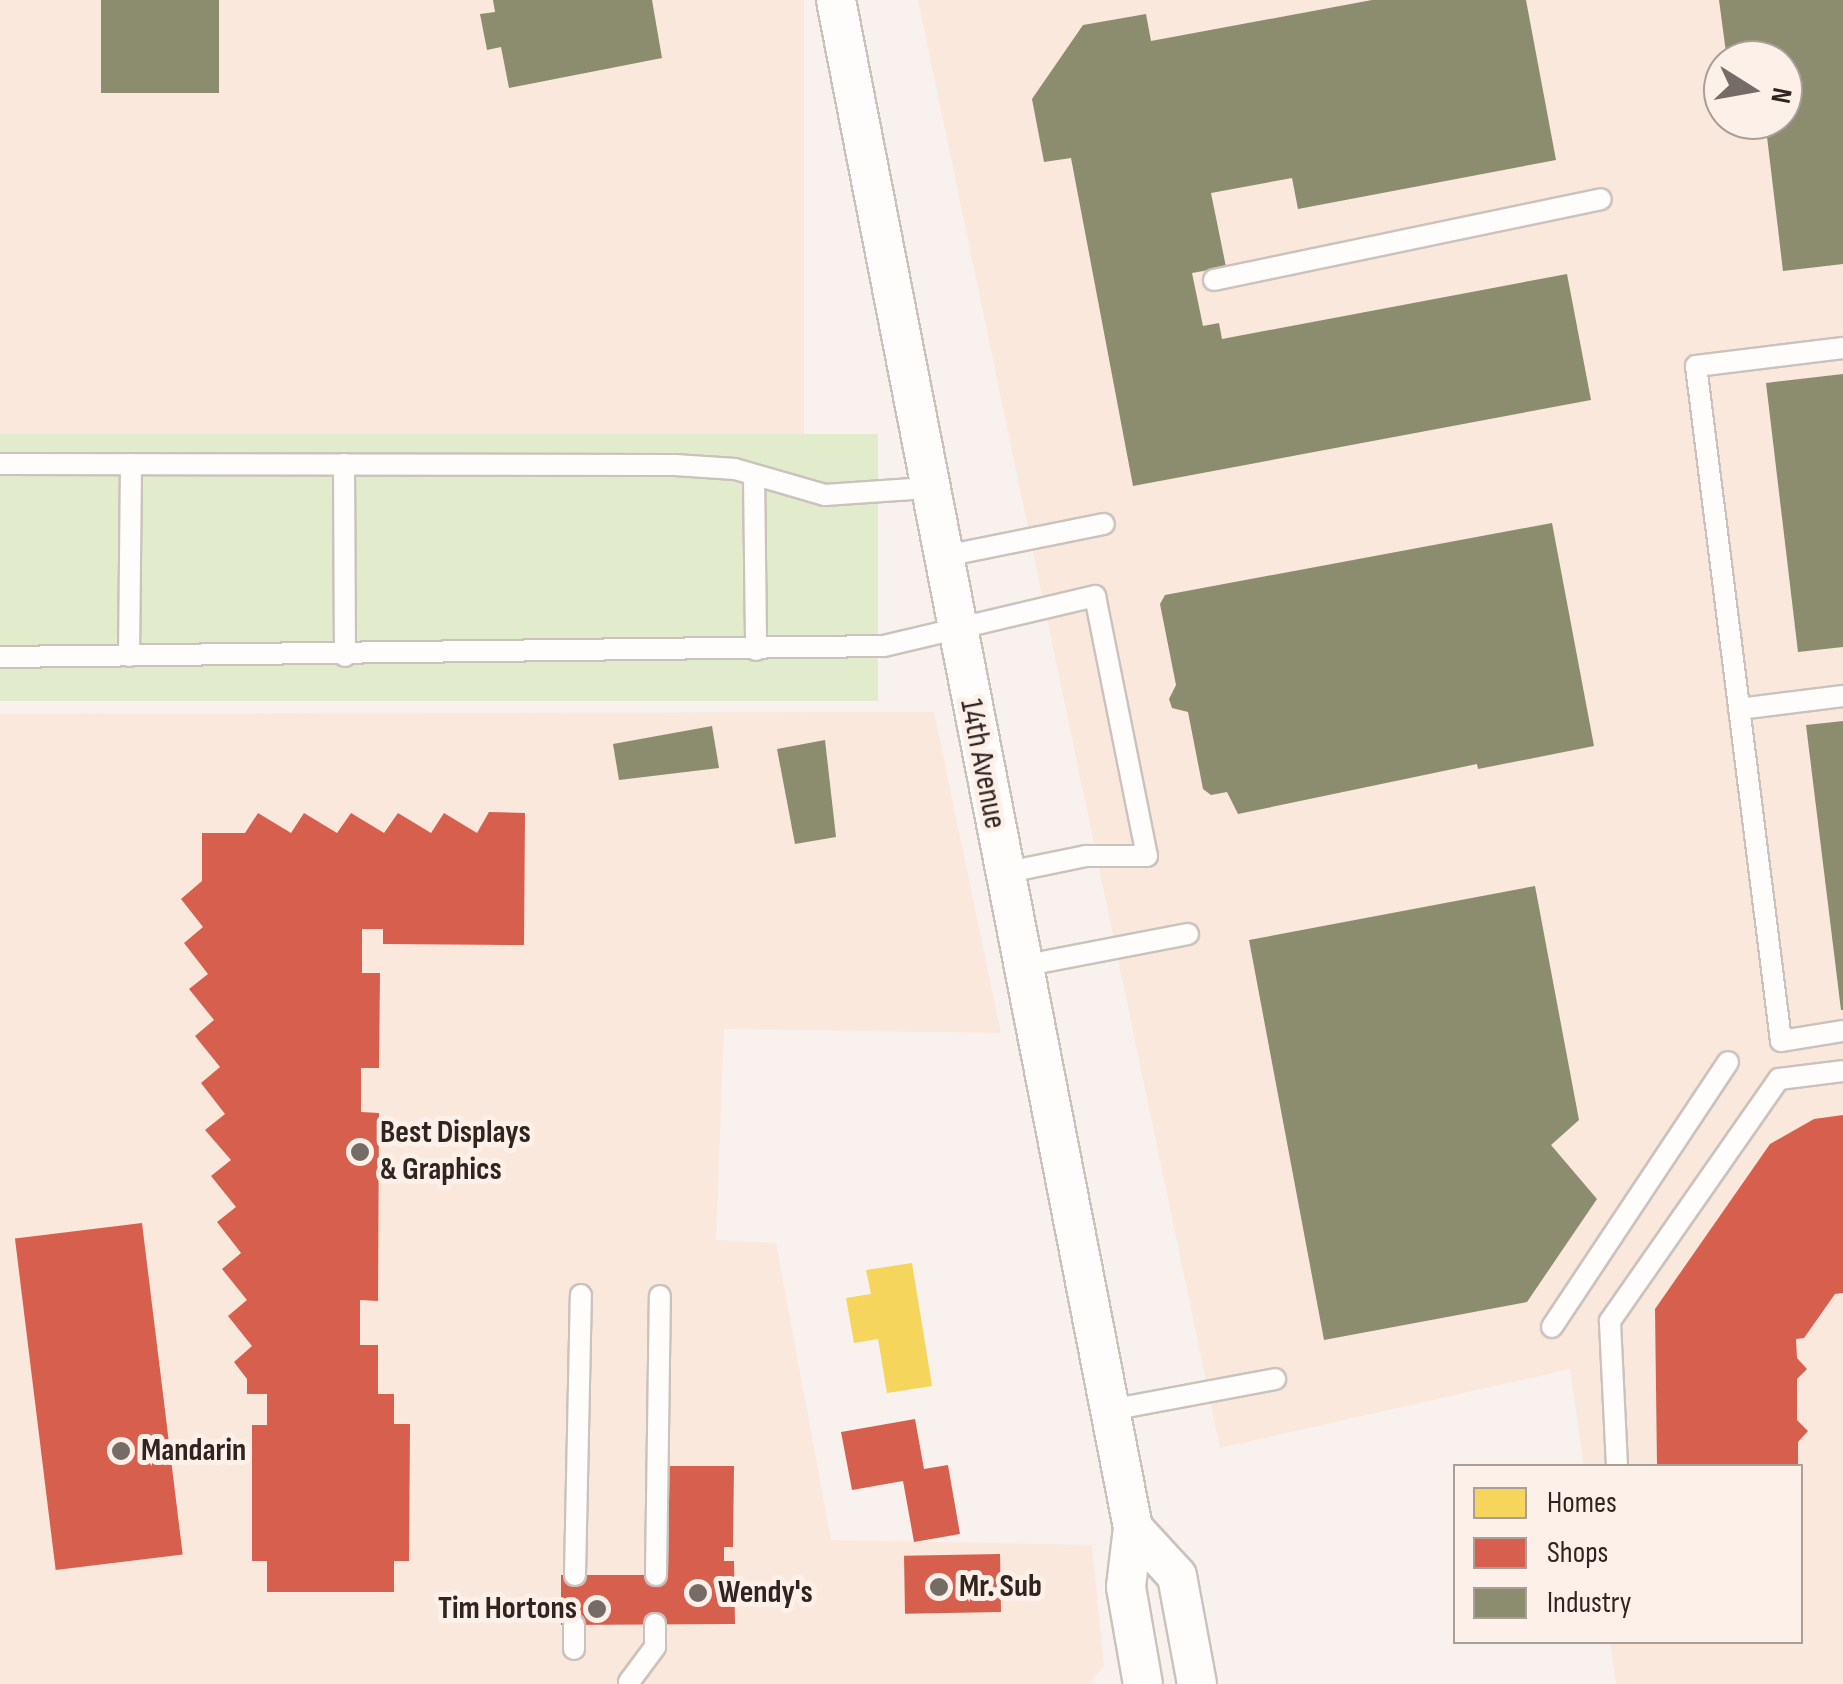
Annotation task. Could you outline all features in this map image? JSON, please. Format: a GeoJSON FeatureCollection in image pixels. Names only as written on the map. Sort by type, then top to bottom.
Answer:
{"type":"FeatureCollection","features":[{"type":"Feature","properties":{"kind":"street","name":"14th Avenue"},"geometry":{"type":"LineString","coordinates":[[836,0],[926,488],[1134,1528],[1126,1586],[1143,1684]]}},
{"type":"Feature","properties":{"kind":"street"},"geometry":{"type":"LineString","coordinates":[[1134,1528],[1177,1576],[1196,1684]]}},
{"type":"Feature","properties":{"kind":"lane"},"geometry":{"type":"LineString","coordinates":[[1214,280],[1600,199]]}},
{"type":"Feature","properties":{"kind":"lane"},"geometry":{"type":"LineString","coordinates":[[1843,348],[1696,366],[1780,1040],[1843,1031]]}},
{"type":"Feature","properties":{"kind":"lane"},"geometry":{"type":"LineString","coordinates":[[0,464],[675,465],[754,475],[824,495],[926,488]]}},
{"type":"Feature","properties":{"kind":"lane"},"geometry":{"type":"LineString","coordinates":[[129,656],[131,464]]}},
{"type":"Feature","properties":{"kind":"lane"},"geometry":{"type":"LineString","coordinates":[[344,464],[345,656]]}},
{"type":"Feature","properties":{"kind":"lane"},"geometry":{"type":"LineString","coordinates":[[754,475],[756,650]]}},
{"type":"Feature","properties":{"kind":"lane"},"geometry":{"type":"LineString","coordinates":[[940,556],[1104,524]]}},
{"type":"Feature","properties":{"kind":"lane"},"geometry":{"type":"LineString","coordinates":[[0,656],[345,656],[884,646],[954,626],[1095,596],[1147,856],[1086,856],[1003,874]]}},
{"type":"Feature","properties":{"kind":"lane"},"geometry":{"type":"LineString","coordinates":[[1739,709],[1843,696]]}},
{"type":"Feature","properties":{"kind":"lane"},"geometry":{"type":"LineString","coordinates":[[1022,966],[1188,934]]}},
{"type":"Feature","properties":{"kind":"lane"},"geometry":{"type":"LineString","coordinates":[[1552,1327],[1728,1062]]}},
{"type":"Feature","properties":{"kind":"lane"},"geometry":{"type":"LineString","coordinates":[[1617,1464],[1610,1321],[1779,1079],[1843,1071]]}},
{"type":"Feature","properties":{"kind":"lane"},"geometry":{"type":"LineString","coordinates":[[575,1575],[581,1296]]}},
{"type":"Feature","properties":{"kind":"lane"},"geometry":{"type":"LineString","coordinates":[[656,1575],[660,1296]]}},
{"type":"Feature","properties":{"kind":"lane"},"geometry":{"type":"LineString","coordinates":[[1110,1410],[1275,1379]]}},
{"type":"Feature","properties":{"kind":"lane"},"geometry":{"type":"LineString","coordinates":[[574,1624],[574,1649]]}},
{"type":"Feature","properties":{"kind":"lane"},"geometry":{"type":"LineString","coordinates":[[629,1682],[655,1647],[655,1624]]}},
{"type":"Feature","properties":{"kind":"shaded area"},"geometry":{"type":"Polygon","coordinates":[[[0,0],[804,0],[804,434],[0,434],[0,0]]]}},
{"type":"Feature","properties":{"kind":"shaded area"},"geometry":{"type":"Polygon","coordinates":[[[918,0],[1843,0],[1843,1684],[1616,1684],[1610,1644],[1803,1644],[1803,1464],[1584,1464],[1570,1369],[1220,1448],[918,0]]]}},
{"type":"Feature","properties":{"kind":"shaded area"},"geometry":{"type":"Polygon","coordinates":[[[934,712],[1001,1033],[724,1029],[716,1240],[776,1243],[831,1540],[1092,1545],[1104,1666],[1089,1684],[0,1684],[0,714],[934,712]]]}},
{"type":"Feature","properties":{"kind":"green space"},"geometry":{"type":"Polygon","coordinates":[[[0,434],[878,434],[878,701],[0,701],[0,434]]]}},
{"type":"Feature","properties":{"kind":"building: Homes"},"geometry":{"type":"Polygon","coordinates":[[[912,1263],[932,1386],[887,1393],[878,1339],[854,1343],[846,1298],[871,1294],[866,1270],[912,1263]]]}},
{"type":"Feature","properties":{"kind":"building: Shops"},"geometry":{"type":"Polygon","coordinates":[[[489,812],[525,813],[524,945],[383,944],[383,929],[362,929],[362,973],[380,973],[379,1068],[361,1068],[361,1112],[379,1113],[378,1301],[360,1300],[360,1345],[378,1345],[378,1394],[394,1394],[394,1424],[410,1424],[409,1561],[394,1561],[394,1592],[267,1592],[267,1561],[252,1561],[252,1425],[267,1425],[267,1394],[247,1394],[247,1379],[234,1362],[252,1346],[228,1316],[247,1300],[222,1269],[241,1253],[217,1222],[236,1207],[211,1176],[231,1160],[205,1130],[225,1114],[201,1083],[220,1067],[195,1036],[214,1020],[189,989],[208,974],[184,943],[203,927],[181,899],[202,881],[202,833],[245,833],[258,813],[291,833],[304,813],[337,833],[351,813],[384,833],[398,813],[431,833],[444,813],[477,833],[489,812]]]}},
{"type":"Feature","properties":{"kind":"building: Shops"},"geometry":{"type":"Polygon","coordinates":[[[1843,1115],[1843,1293],[1835,1294],[1804,1338],[1796,1339],[1797,1358],[1807,1369],[1797,1379],[1797,1420],[1808,1431],[1798,1442],[1798,1464],[1657,1464],[1655,1309],[1770,1144],[1814,1119],[1843,1115]]]}},
{"type":"Feature","properties":{"kind":"building: Shops"},"geometry":{"type":"Polygon","coordinates":[[[142,1223],[183,1555],[56,1570],[15,1239],[142,1223]]]}},
{"type":"Feature","properties":{"kind":"building: Shops"},"geometry":{"type":"Polygon","coordinates":[[[915,1419],[924,1469],[948,1465],[960,1534],[914,1542],[903,1481],[852,1490],[841,1432],[915,1419]]]}},
{"type":"Feature","properties":{"kind":"building: Shops"},"geometry":{"type":"Polygon","coordinates":[[[669,1466],[734,1466],[733,1547],[724,1547],[724,1561],[734,1561],[735,1624],[561,1625],[561,1575],[668,1575],[663,1507],[669,1507],[669,1466]]]}},
{"type":"Feature","properties":{"kind":"building: Shops"},"geometry":{"type":"Polygon","coordinates":[[[1000,1554],[1001,1612],[905,1614],[904,1556],[1000,1554]]]}},
{"type":"Feature","properties":{"kind":"building: Industry"},"geometry":{"type":"Polygon","coordinates":[[[101,0],[219,0],[219,93],[101,93],[101,0]]]}},
{"type":"Feature","properties":{"kind":"building: Industry"},"geometry":{"type":"Polygon","coordinates":[[[493,0],[652,0],[662,58],[509,88],[501,47],[487,50],[480,14],[495,12],[493,0]]]}},
{"type":"Feature","properties":{"kind":"building: Industry"},"geometry":{"type":"Polygon","coordinates":[[[1372,0],[1526,0],[1556,160],[1298,209],[1292,178],[1211,193],[1226,267],[1192,273],[1203,326],[1219,323],[1222,339],[1567,274],[1591,400],[1133,486],[1071,158],[1044,162],[1032,99],[1083,25],[1146,14],[1151,41],[1372,0]]]}},
{"type":"Feature","properties":{"kind":"building: Industry"},"geometry":{"type":"Polygon","coordinates":[[[1719,0],[1843,0],[1843,264],[1783,271],[1767,140],[1803,140],[1803,40],[1724,40],[1719,0]]]}},
{"type":"Feature","properties":{"kind":"building: Industry"},"geometry":{"type":"Polygon","coordinates":[[[1843,374],[1843,647],[1798,652],[1766,383],[1843,374]]]}},
{"type":"Feature","properties":{"kind":"building: Industry"},"geometry":{"type":"Polygon","coordinates":[[[1552,523],[1594,746],[1478,769],[1477,764],[1238,814],[1227,792],[1211,795],[1203,789],[1188,712],[1172,708],[1169,699],[1176,685],[1160,604],[1165,595],[1552,523]]]}},
{"type":"Feature","properties":{"kind":"building: Industry"},"geometry":{"type":"Polygon","coordinates":[[[1843,721],[1843,1010],[1841,1010],[1806,725],[1843,721]]]}},
{"type":"Feature","properties":{"kind":"building: Industry"},"geometry":{"type":"Polygon","coordinates":[[[712,726],[719,768],[619,780],[613,744],[712,726]]]}},
{"type":"Feature","properties":{"kind":"building: Industry"},"geometry":{"type":"Polygon","coordinates":[[[825,740],[836,837],[795,844],[777,749],[825,740]]]}},
{"type":"Feature","properties":{"kind":"building: Industry"},"geometry":{"type":"Polygon","coordinates":[[[1535,886],[1579,1120],[1551,1145],[1597,1199],[1527,1302],[1324,1340],[1249,940],[1535,886]]]}},
{"type":"Feature","properties":{"kind":"place","name":"Best Displays & Graphics"},"geometry":{"type":"Point","coordinates":[360,1152]}},
{"type":"Feature","properties":{"kind":"place","name":"Mandarin"},"geometry":{"type":"Point","coordinates":[121,1451]}},
{"type":"Feature","properties":{"kind":"place","name":"Mr. Sub"},"geometry":{"type":"Point","coordinates":[939,1587]}},
{"type":"Feature","properties":{"kind":"place","name":"Wendy's"},"geometry":{"type":"Point","coordinates":[698,1593]}},
{"type":"Feature","properties":{"kind":"place","name":"Tim Hortons"},"geometry":{"type":"Point","coordinates":[597,1609]}}]}
